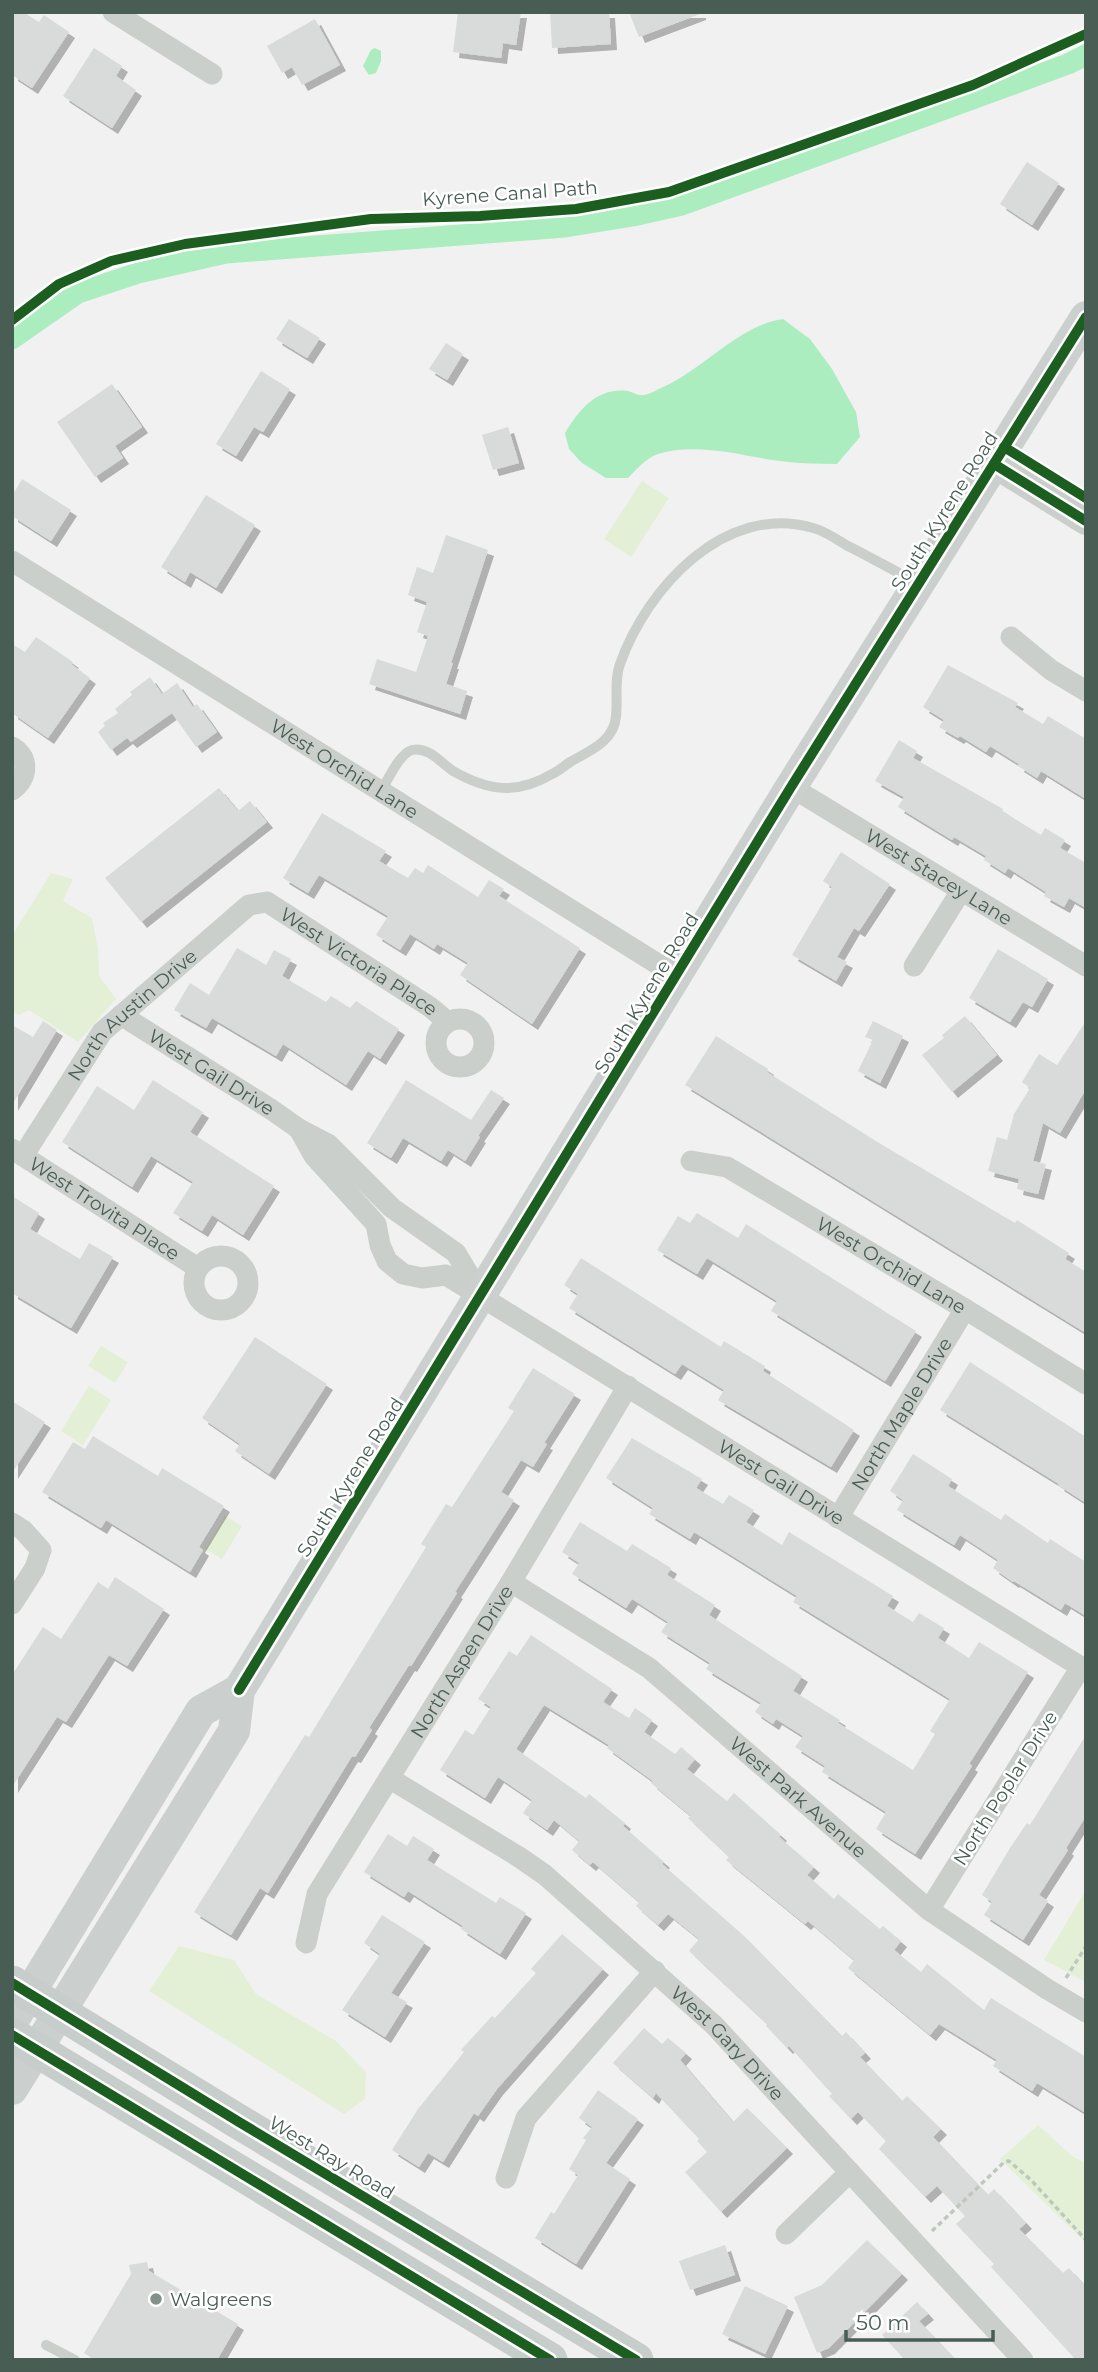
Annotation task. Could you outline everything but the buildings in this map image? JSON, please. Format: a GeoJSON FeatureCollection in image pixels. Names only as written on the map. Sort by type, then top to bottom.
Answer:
{"type":"FeatureCollection","features":[{"type":"Feature","properties":{"kind":"main road","name":"South Kyrene Road"},"geometry":{"type":"LineString","coordinates":[[12,2089],[25,2042],[60,2012],[234,1731],[239,1690],[482,1297],[791,788],[1086,317]]}},
{"type":"Feature","properties":{"kind":"main road","name":"South Kyrene Road"},"geometry":{"type":"LineString","coordinates":[[18,2000],[201,1712],[239,1690]]}},
{"type":"Feature","properties":{"kind":"main road","name":"West Ray Road"},"geometry":{"type":"LineString","coordinates":[[18,2000],[60,2012],[543,2335]]}},
{"type":"Feature","properties":{"kind":"main road","name":"West Ray Road"},"geometry":{"type":"LineString","coordinates":[[25,2042],[543,2335],[636,2360]]}},
{"type":"Feature","properties":{"kind":"street"},"geometry":{"type":"LineString","coordinates":[[113,12],[212,74]]}},
{"type":"Feature","properties":{"kind":"street"},"geometry":{"type":"LineString","coordinates":[[999,456],[1086,498]]}},
{"type":"Feature","properties":{"kind":"street"},"geometry":{"type":"LineString","coordinates":[[999,456],[1086,521]]}},
{"type":"Feature","properties":{"kind":"street","name":"West Orchid Lane"},"geometry":{"type":"LineString","coordinates":[[12,561],[677,976]]}},
{"type":"Feature","properties":{"kind":"street"},"geometry":{"type":"LineString","coordinates":[[1011,636],[1051,670],[1086,691]]}},
{"type":"Feature","properties":{"kind":"street"},"geometry":{"type":"LineString","coordinates":[[12,747],[18,751],[25,766],[21,782],[12,790]]}},
{"type":"Feature","properties":{"kind":"street","name":"West Stacey Lane"},"geometry":{"type":"LineString","coordinates":[[791,788],[1086,965]]}},
{"type":"Feature","properties":{"kind":"street"},"geometry":{"type":"LineString","coordinates":[[914,966],[961,891]]}},
{"type":"Feature","properties":{"kind":"street","name":"North Austin Drive"},"geometry":{"type":"LineString","coordinates":[[17,1152],[102,1032],[249,905],[267,902]]}},
{"type":"Feature","properties":{"kind":"street","name":"West Victoria Place"},"geometry":{"type":"LineString","coordinates":[[267,902],[430,1007],[448,1022]]}},
{"type":"Feature","properties":{"kind":"street","name":"West Gail Drive"},"geometry":{"type":"LineString","coordinates":[[121,1015],[299,1129],[328,1143],[392,1208],[456,1253],[482,1297]]}},
{"type":"Feature","properties":{"kind":"street","name":"West Gail Drive"},"geometry":{"type":"LineString","coordinates":[[299,1129],[314,1156],[376,1224],[380,1245],[387,1261],[403,1274],[422,1278],[446,1275],[1081,1667]]}},
{"type":"Feature","properties":{"kind":"street","name":"West Trovita Place"},"geometry":{"type":"LineString","coordinates":[[17,1152],[198,1268]]}},
{"type":"Feature","properties":{"kind":"street","name":"West Orchid Lane"},"geometry":{"type":"LineString","coordinates":[[691,1161],[727,1167],[1086,1384]]}},
{"type":"Feature","properties":{"kind":"street","name":"North Maple Drive"},"geometry":{"type":"LineString","coordinates":[[838,1518],[965,1309]]}},
{"type":"Feature","properties":{"kind":"street","name":"North Aspen Drive"},"geometry":{"type":"LineString","coordinates":[[306,1942],[317,1894],[511,1582],[628,1386]]}},
{"type":"Feature","properties":{"kind":"street"},"geometry":{"type":"LineString","coordinates":[[12,1523],[23,1530],[41,1550],[35,1568],[12,1604]]}},
{"type":"Feature","properties":{"kind":"street","name":"West Park Avenue"},"geometry":{"type":"LineString","coordinates":[[511,1582],[649,1668],[929,1910],[1086,2012]]}},
{"type":"Feature","properties":{"kind":"street","name":"North Poplar Drive"},"geometry":{"type":"LineString","coordinates":[[929,1910],[1081,1667]]}},
{"type":"Feature","properties":{"kind":"street","name":"West Gary Drive"},"geometry":{"type":"LineString","coordinates":[[389,1778],[545,1875],[714,2025],[1023,2360]]}},
{"type":"Feature","properties":{"kind":"street"},"geometry":{"type":"LineString","coordinates":[[506,2178],[526,2118],[655,1971]]}},
{"type":"Feature","properties":{"kind":"street"},"geometry":{"type":"LineString","coordinates":[[786,2234],[850,2172]]}},
{"type":"Feature","properties":{"kind":"lane"},"geometry":{"type":"LineString","coordinates":[[381,791],[405,753],[415,749],[429,752],[453,770],[479,783],[498,788],[522,789],[600,746],[611,732],[617,718],[618,667],[651,603],[691,559],[741,529],[768,522],[815,528],[919,583]]}},
{"type":"Feature","properties":{"kind":"lane"},"geometry":{"type":"LineString","coordinates":[[376,1224],[392,1208]]}},
{"type":"Feature","properties":{"kind":"lane"},"geometry":{"type":"LineString","coordinates":[[47,2345],[75,2360]]}},
{"type":"Feature","properties":{"kind":"path"},"geometry":{"type":"LineString","coordinates":[[1058,1996],[1086,1947]]}},
{"type":"Feature","properties":{"kind":"path"},"geometry":{"type":"LineString","coordinates":[[916,2244],[1004,2162],[1009,2161],[1031,2180],[1086,2241]]}},
{"type":"Feature","properties":{"kind":"shaded area"},"geometry":{"type":"Polygon","coordinates":[[[375,48],[381,51],[381,61],[376,73],[369,75],[363,66],[371,50],[375,48]]]}},
{"type":"Feature","properties":{"kind":"shaded area"},"geometry":{"type":"Polygon","coordinates":[[[783,319],[810,339],[832,369],[856,412],[860,437],[837,464],[788,462],[686,449],[654,456],[628,478],[606,478],[582,463],[569,449],[565,433],[576,416],[598,396],[617,391],[641,395],[651,393],[693,370],[751,330],[783,319]]]}},
{"type":"Feature","properties":{"kind":"shaded area"},"geometry":{"type":"Polygon","coordinates":[[[642,481],[669,498],[631,557],[604,539],[642,481]]]}},
{"type":"Feature","properties":{"kind":"shaded area"},"geometry":{"type":"Polygon","coordinates":[[[51,873],[73,879],[63,901],[92,918],[98,949],[99,976],[116,999],[78,1042],[29,1010],[19,1015],[12,1011],[12,936],[51,873]]]}},
{"type":"Feature","properties":{"kind":"shaded area"},"geometry":{"type":"Polygon","coordinates":[[[101,1346],[128,1362],[115,1383],[88,1366],[101,1346]]]}},
{"type":"Feature","properties":{"kind":"shaded area"},"geometry":{"type":"Polygon","coordinates":[[[89,1386],[111,1400],[83,1445],[61,1431],[89,1386]]]}},
{"type":"Feature","properties":{"kind":"shaded area"},"geometry":{"type":"Polygon","coordinates":[[[225,1516],[242,1526],[222,1559],[205,1549],[225,1516]]]}},
{"type":"Feature","properties":{"kind":"shaded area"},"geometry":{"type":"Polygon","coordinates":[[[1086,1890],[1086,1978],[1084,1981],[1044,1960],[1086,1890]]]}},
{"type":"Feature","properties":{"kind":"shaded area"},"geometry":{"type":"Polygon","coordinates":[[[179,1946],[234,1960],[256,1994],[336,2041],[366,2072],[365,2099],[344,2114],[149,1991],[179,1946]]]}},
{"type":"Feature","properties":{"kind":"shaded area"},"geometry":{"type":"Polygon","coordinates":[[[1038,2125],[1072,2156],[1086,2163],[1086,2243],[1000,2159],[1038,2125]]]}},
{"type":"Feature","properties":{"kind":"waterway"},"geometry":{"type":"LineString","coordinates":[[12,339],[78,293],[138,273],[226,253],[565,227],[682,205],[1068,64],[1086,55]]}},
{"type":"Feature","properties":{"kind":"cycle path","name":"Kyrene Canal Path"},"geometry":{"type":"LineString","coordinates":[[12,320],[59,284],[111,261],[185,244],[371,219],[480,216],[576,209],[669,192],[973,85],[1086,34]]}},
{"type":"Feature","properties":{"kind":"cycle path"},"geometry":{"type":"LineString","coordinates":[[239,1690],[791,787],[1086,317]]}},
{"type":"Feature","properties":{"kind":"cycle path"},"geometry":{"type":"LineString","coordinates":[[1004,447],[1086,498]]}},
{"type":"Feature","properties":{"kind":"cycle path"},"geometry":{"type":"LineString","coordinates":[[994,464],[1086,521]]}},
{"type":"Feature","properties":{"kind":"cycle path"},"geometry":{"type":"LineString","coordinates":[[12,1983],[636,2360]]}},
{"type":"Feature","properties":{"kind":"cycle path"},"geometry":{"type":"LineString","coordinates":[[12,2035],[550,2360]]}},
{"type":"Feature","properties":{"kind":"place","name":"Walgreens"},"geometry":{"type":"Point","coordinates":[156,2299]}}]}
